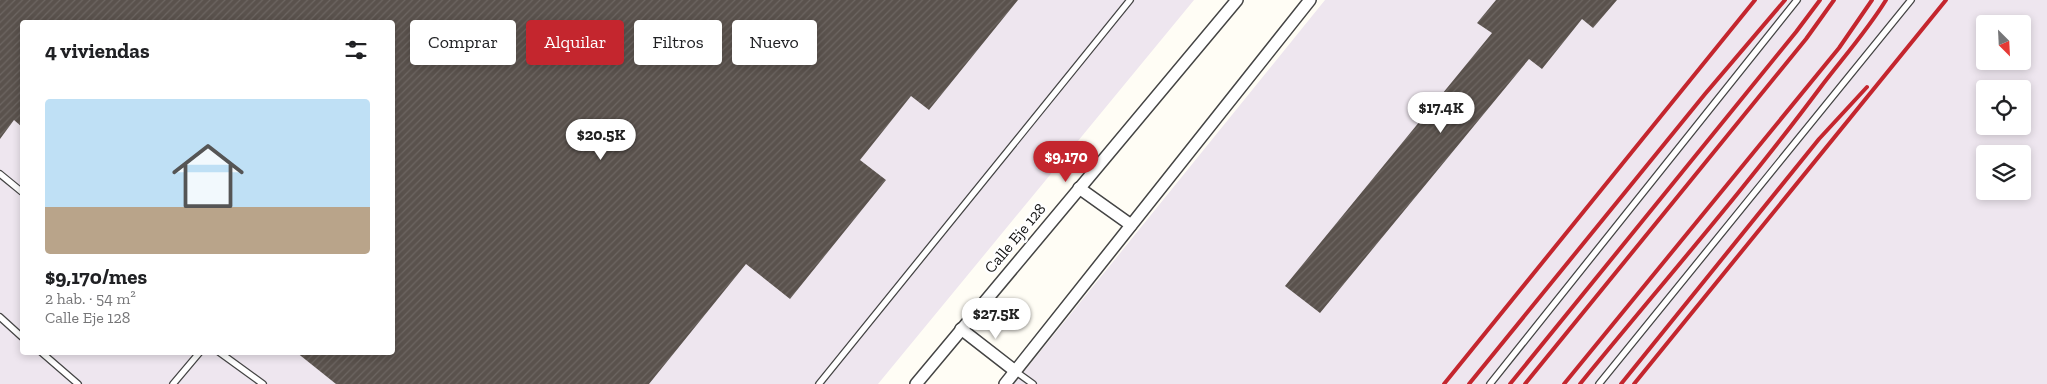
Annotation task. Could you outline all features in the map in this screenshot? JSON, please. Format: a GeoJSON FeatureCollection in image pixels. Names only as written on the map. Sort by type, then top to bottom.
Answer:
{"type":"FeatureCollection","features":[{"type":"Feature","properties":{"kind":"street","name":"Calle Eje 128"},"geometry":{"type":"LineString","coordinates":[[916,384],[1238,0]]}},
{"type":"Feature","properties":{"kind":"street"},"geometry":{"type":"LineString","coordinates":[[1005,384],[1310,0]]}},
{"type":"Feature","properties":{"kind":"street"},"geometry":{"type":"LineString","coordinates":[[1079,188],[1131,225]]}},
{"type":"Feature","properties":{"kind":"street"},"geometry":{"type":"LineString","coordinates":[[961,329],[1015,371]]}},
{"type":"Feature","properties":{"kind":"lane"},"geometry":{"type":"LineString","coordinates":[[819,384],[1130,0]]}},
{"type":"Feature","properties":{"kind":"lane"},"geometry":{"type":"LineString","coordinates":[[1490,384],[1797,0]]}},
{"type":"Feature","properties":{"kind":"lane"},"geometry":{"type":"LineString","coordinates":[[1599,384],[1910,0]]}},
{"type":"Feature","properties":{"kind":"lane"},"geometry":{"type":"LineString","coordinates":[[0,174],[20,190]]}},
{"type":"Feature","properties":{"kind":"lane"},"geometry":{"type":"LineString","coordinates":[[0,318],[20,335]]}},
{"type":"Feature","properties":{"kind":"lane"},"geometry":{"type":"LineString","coordinates":[[44,355],[78,384]]}},
{"type":"Feature","properties":{"kind":"lane"},"geometry":{"type":"LineString","coordinates":[[172,384],[197,355]]}},
{"type":"Feature","properties":{"kind":"lane"},"geometry":{"type":"LineString","coordinates":[[223,355],[263,384]]}},
{"type":"Feature","properties":{"kind":"lane"},"geometry":{"type":"LineString","coordinates":[[1015,371],[1033,384]]}},
{"type":"Feature","properties":{"kind":"shaded area"},"geometry":{"type":"Polygon","coordinates":[[[0,0],[1194,0],[878,384],[0,384],[0,0]]]}},
{"type":"Feature","properties":{"kind":"shaded area"},"geometry":{"type":"Polygon","coordinates":[[[1325,0],[2047,0],[2047,384],[1014,384],[1325,0]]]}},
{"type":"Feature","properties":{"kind":"building"},"geometry":{"type":"Polygon","coordinates":[[[0,0],[1018,0],[929,110],[911,96],[860,160],[886,180],[790,299],[746,264],[649,384],[336,384],[300,355],[395,355],[395,20],[20,20],[20,125],[14,120],[0,139],[0,0]]]}},
{"type":"Feature","properties":{"kind":"building"},"geometry":{"type":"Polygon","coordinates":[[[1496,0],[1617,0],[1593,28],[1582,19],[1542,69],[1529,59],[1320,313],[1285,286],[1492,33],[1477,23],[1496,0]]]}},
{"type":"Feature","properties":{"kind":"railway"},"geometry":{"type":"LineString","coordinates":[[1444,384],[1755,0]]}},
{"type":"Feature","properties":{"kind":"railway"},"geometry":{"type":"LineString","coordinates":[[1469,384],[1705,94],[1785,0]]}},
{"type":"Feature","properties":{"kind":"railway"},"geometry":{"type":"LineString","coordinates":[[1510,384],[1820,0]]}},
{"type":"Feature","properties":{"kind":"railway"},"geometry":{"type":"LineString","coordinates":[[1525,384],[1806,39],[1834,0]]}},
{"type":"Feature","properties":{"kind":"railway"},"geometry":{"type":"LineString","coordinates":[[1564,384],[1839,48],[1872,0]]}},
{"type":"Feature","properties":{"kind":"railway"},"geometry":{"type":"LineString","coordinates":[[1580,384],[1762,164],[1863,34],[1886,0]]}},
{"type":"Feature","properties":{"kind":"railway"},"geometry":{"type":"LineString","coordinates":[[1634,384],[1946,0]]}},
{"type":"Feature","properties":{"kind":"railway"},"geometry":{"type":"LineString","coordinates":[[1621,384],[1819,139],[1867,87]]}}]}
